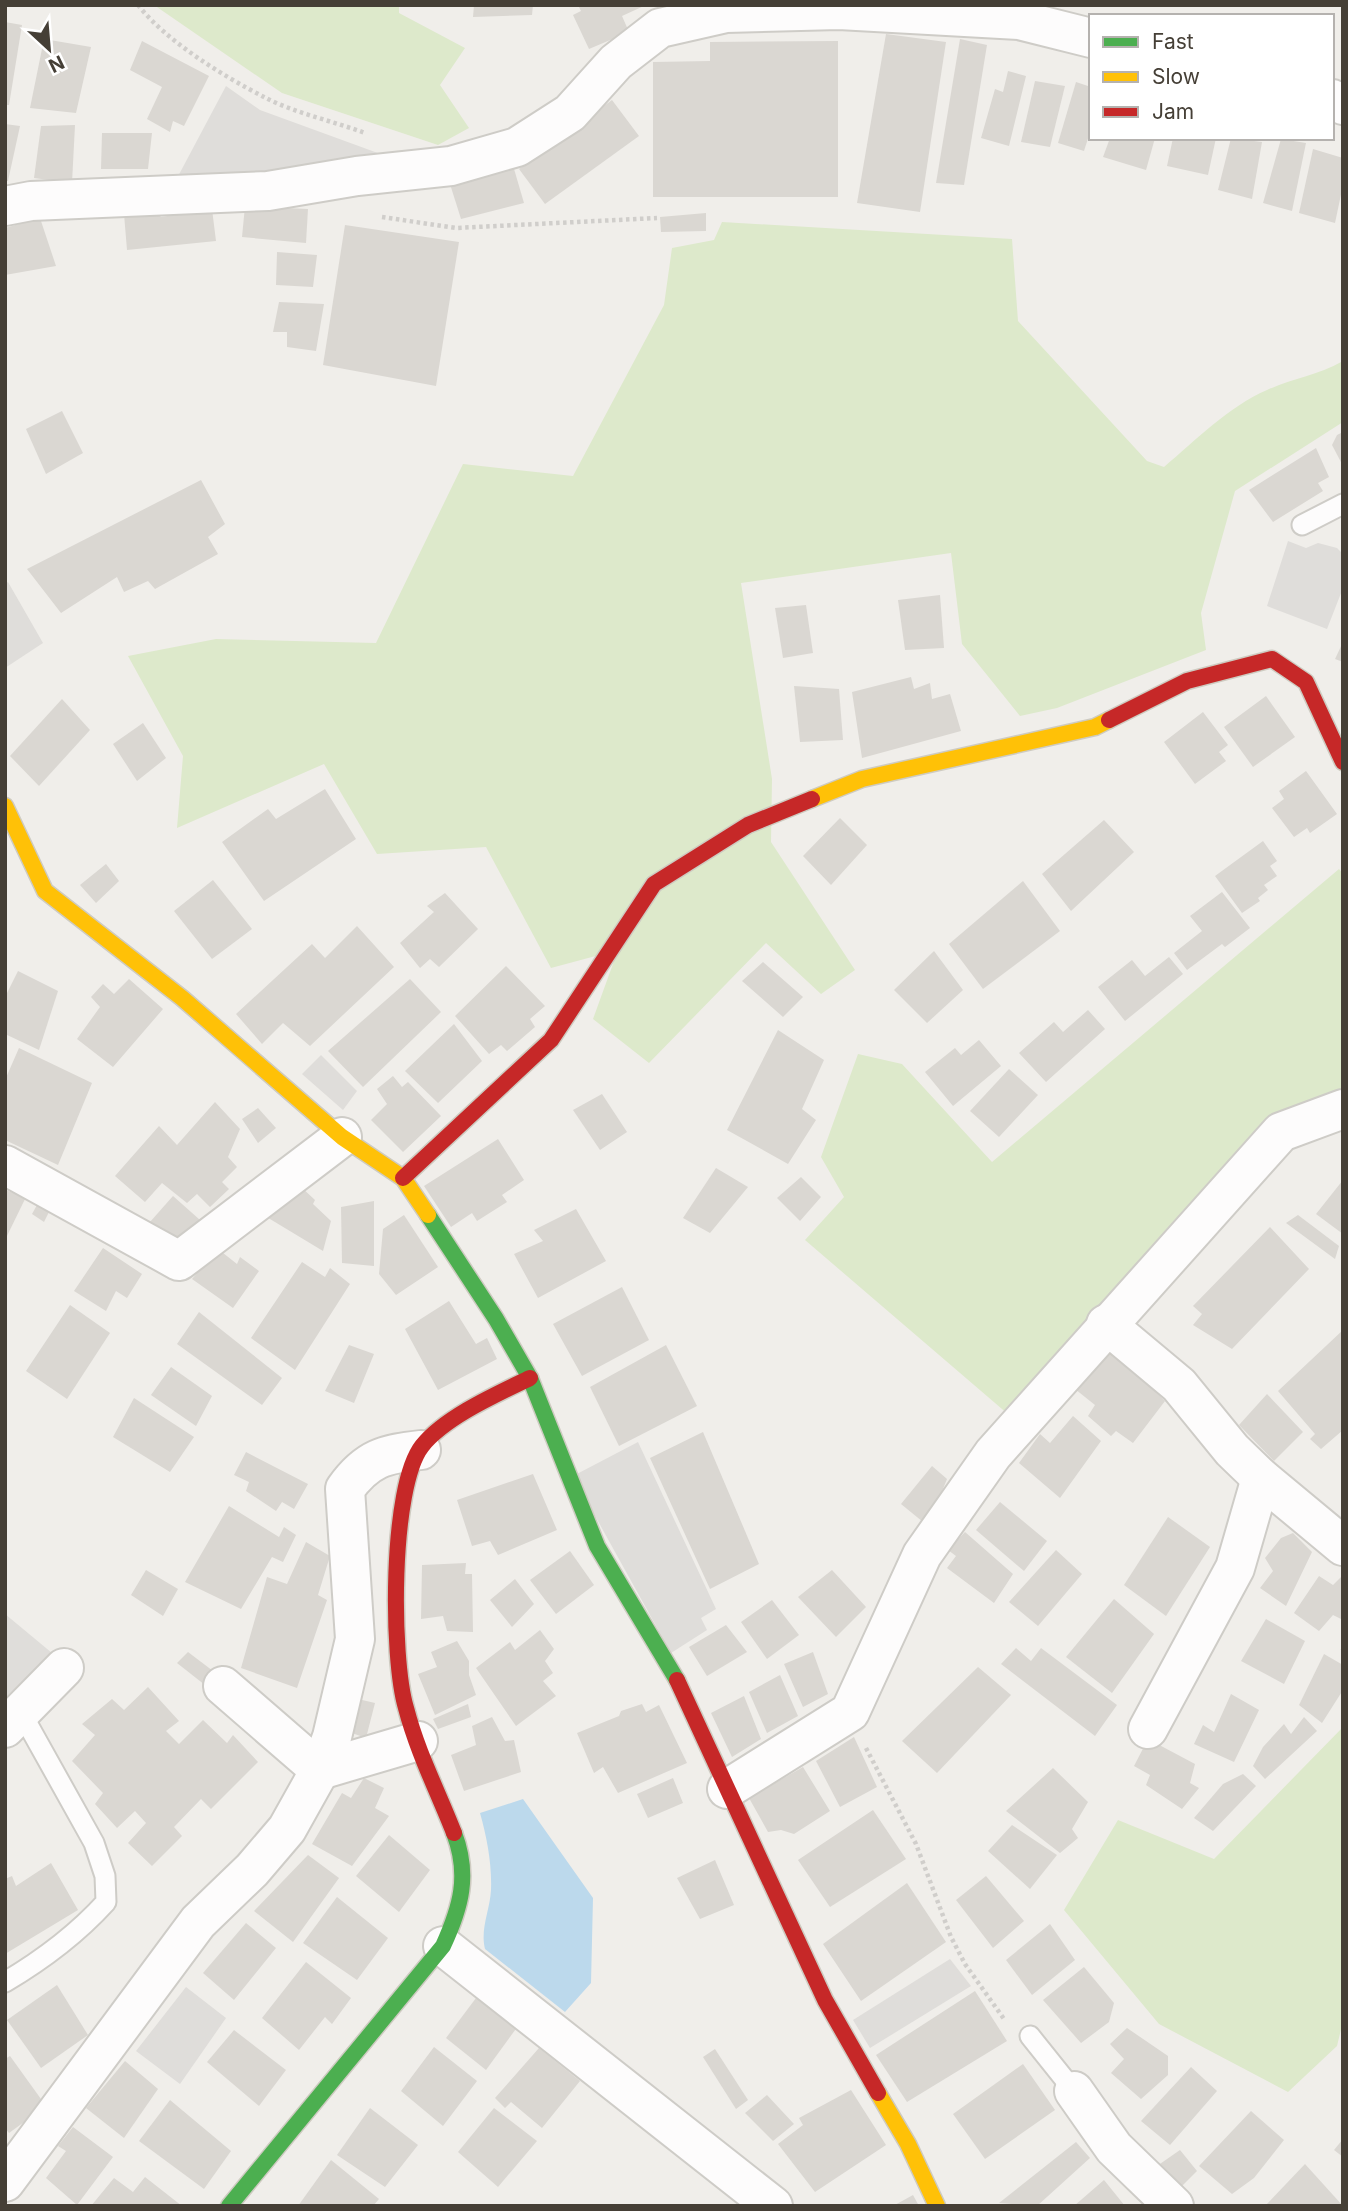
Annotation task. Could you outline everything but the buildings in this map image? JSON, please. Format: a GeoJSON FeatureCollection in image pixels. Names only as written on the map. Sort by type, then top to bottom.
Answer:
{"type":"FeatureCollection","features":[{"type":"Feature","properties":{"kind":"street"},"geometry":{"type":"LineString","coordinates":[[5,206],[32,201],[268,191],[357,176],[451,166],[517,147],[570,113],[616,62],[660,28],[726,13],[839,10],[1019,20],[1089,38]]}},
{"type":"Feature","properties":{"kind":"street"},"geometry":{"type":"LineString","coordinates":[[403,1178],[551,1040],[654,884],[748,825],[862,779],[1095,727],[1187,681],[1272,659],[1306,682],[1343,762]]}},
{"type":"Feature","properties":{"kind":"street"},"geometry":{"type":"LineString","coordinates":[[5,806],[45,891],[182,998],[342,1137],[403,1178],[496,1319],[530,1378],[597,1546],[679,1684],[825,2000],[908,2144],[937,2206]]}},
{"type":"Feature","properties":{"kind":"street"},"geometry":{"type":"LineString","coordinates":[[727,1789],[850,1712],[922,1555],[993,1454],[1106,1324],[1281,1132],[1343,1109]]}},
{"type":"Feature","properties":{"kind":"street"},"geometry":{"type":"LineString","coordinates":[[5,1165],[178,1261],[342,1137]]}},
{"type":"Feature","properties":{"kind":"street"},"geometry":{"type":"LineString","coordinates":[[1106,1324],[1179,1385],[1232,1450],[1261,1478],[1343,1546]]}},
{"type":"Feature","properties":{"kind":"street"},"geometry":{"type":"LineString","coordinates":[[229,2206],[443,1946],[459,1912],[464,1884],[460,1850],[405,1707],[395,1613],[405,1485],[421,1450],[466,1410],[530,1378]]}},
{"type":"Feature","properties":{"kind":"street"},"geometry":{"type":"LineString","coordinates":[[5,2182],[198,1922],[252,1870],[287,1829],[320,1770],[332,1737],[355,1639],[345,1489],[358,1472],[387,1454],[421,1450]]}},
{"type":"Feature","properties":{"kind":"street"},"geometry":{"type":"LineString","coordinates":[[1148,1729],[1235,1568],[1261,1478]]}},
{"type":"Feature","properties":{"kind":"street"},"geometry":{"type":"LineString","coordinates":[[13,1721],[64,1668]]}},
{"type":"Feature","properties":{"kind":"street"},"geometry":{"type":"LineString","coordinates":[[223,1686],[320,1770]]}},
{"type":"Feature","properties":{"kind":"street"},"geometry":{"type":"LineString","coordinates":[[320,1770],[418,1741]]}},
{"type":"Feature","properties":{"kind":"street"},"geometry":{"type":"LineString","coordinates":[[443,1946],[773,2206]]}},
{"type":"Feature","properties":{"kind":"street"},"geometry":{"type":"LineString","coordinates":[[1074,2091],[1114,2148],[1174,2206]]}},
{"type":"Feature","properties":{"kind":"lane"},"geometry":{"type":"LineString","coordinates":[[1302,525],[1343,505]]}},
{"type":"Feature","properties":{"kind":"lane"},"geometry":{"type":"LineString","coordinates":[[5,1982],[47,1957],[83,1927],[106,1902],[106,1875],[93,1843],[13,1721]]}},
{"type":"Feature","properties":{"kind":"lane"},"geometry":{"type":"LineString","coordinates":[[1030,2036],[1074,2091]]}},
{"type":"Feature","properties":{"kind":"path"},"geometry":{"type":"LineString","coordinates":[[138,5],[151,21],[171,36],[265,98],[367,133]]}},
{"type":"Feature","properties":{"kind":"path"},"geometry":{"type":"LineString","coordinates":[[376,216],[456,228],[657,218]]}},
{"type":"Feature","properties":{"kind":"path"},"geometry":{"type":"LineString","coordinates":[[850,1712],[916,1844],[951,1937],[965,1964],[1015,2036],[1030,2036]]}},
{"type":"Feature","properties":{"kind":"green space"},"geometry":{"type":"Polygon","coordinates":[[[154,5],[399,5],[399,13],[465,48],[440,85],[469,128],[438,145],[282,93],[154,5]]]}},
{"type":"Feature","properties":{"kind":"green space"},"geometry":{"type":"Polygon","coordinates":[[[722,222],[1012,239],[1018,321],[1147,461],[1164,467],[1239,405],[1277,386],[1343,361],[1343,422],[1235,491],[1201,613],[1206,650],[1057,708],[1020,716],[962,644],[951,553],[741,583],[772,779],[771,842],[855,970],[821,994],[766,943],[649,1063],[593,1019],[618,950],[551,968],[486,847],[377,854],[324,764],[177,828],[183,756],[128,656],[216,639],[376,643],[463,464],[573,476],[664,305],[672,248],[714,240],[722,222]]]}},
{"type":"Feature","properties":{"kind":"green space"},"geometry":{"type":"Polygon","coordinates":[[[1339,869],[1343,874],[1343,1091],[1009,1415],[805,1240],[844,1197],[821,1157],[858,1054],[902,1064],[992,1162],[1339,869]]]}},
{"type":"Feature","properties":{"kind":"green space"},"geometry":{"type":"Polygon","coordinates":[[[1343,1727],[1343,2021],[1337,2046],[1288,2092],[1159,2024],[1064,1910],[1118,1820],[1214,1859],[1343,1727]]]}},
{"type":"Feature","properties":{"kind":"shaded area"},"geometry":{"type":"Polygon","coordinates":[[[226,86],[260,110],[386,156],[240,182],[175,182],[226,86]]]}},
{"type":"Feature","properties":{"kind":"shaded area"},"geometry":{"type":"Polygon","coordinates":[[[1288,541],[1306,548],[1318,543],[1337,548],[1343,554],[1343,588],[1327,629],[1267,606],[1288,541]]]}},
{"type":"Feature","properties":{"kind":"shaded area"},"geometry":{"type":"Polygon","coordinates":[[[8,582],[43,643],[5,668],[5,584],[8,582]]]}},
{"type":"Feature","properties":{"kind":"shaded area"},"geometry":{"type":"Polygon","coordinates":[[[321,1055],[357,1091],[343,1110],[302,1074],[321,1055]]]}},
{"type":"Feature","properties":{"kind":"shaded area"},"geometry":{"type":"Polygon","coordinates":[[[638,1442],[716,1609],[701,1618],[707,1630],[671,1653],[573,1476],[638,1442]]]}},
{"type":"Feature","properties":{"kind":"shaded area"},"geometry":{"type":"Polygon","coordinates":[[[5,1614],[58,1658],[5,1708],[5,1614]]]}},
{"type":"Feature","properties":{"kind":"shaded area"},"geometry":{"type":"Polygon","coordinates":[[[950,1959],[971,1986],[870,2048],[853,2020],[950,1959]]]}},
{"type":"Feature","properties":{"kind":"shaded area"},"geometry":{"type":"Polygon","coordinates":[[[186,1987],[226,2018],[180,2084],[136,2051],[186,1987]]]}},
{"type":"Feature","properties":{"kind":"water"},"geometry":{"type":"Polygon","coordinates":[[[523,1799],[593,1898],[591,1983],[565,2012],[485,1949],[484,1927],[491,1880],[489,1851],[480,1813],[523,1799]]]}},
{"type":"Feature","properties":{"kind":"traffic: fast"},"geometry":{"type":"LineString","coordinates":[[428,1215],[496,1319],[530,1378],[597,1546],[677,1680]]}},
{"type":"Feature","properties":{"kind":"traffic: fast"},"geometry":{"type":"LineString","coordinates":[[229,2206],[443,1946],[455,1918],[461,1891],[462,1863],[454,1833]]}},
{"type":"Feature","properties":{"kind":"traffic: slow"},"geometry":{"type":"LineString","coordinates":[[812,799],[862,779],[1095,727],[1109,720]]}},
{"type":"Feature","properties":{"kind":"traffic: slow"},"geometry":{"type":"LineString","coordinates":[[5,806],[45,891],[182,998],[342,1137],[403,1178],[428,1215]]}},
{"type":"Feature","properties":{"kind":"traffic: slow"},"geometry":{"type":"LineString","coordinates":[[878,2093],[908,2144],[937,2206]]}},
{"type":"Feature","properties":{"kind":"traffic: jam"},"geometry":{"type":"LineString","coordinates":[[1109,720],[1187,681],[1272,659],[1306,682],[1343,762]]}},
{"type":"Feature","properties":{"kind":"traffic: jam"},"geometry":{"type":"LineString","coordinates":[[403,1178],[551,1040],[654,884],[748,825],[812,799]]}},
{"type":"Feature","properties":{"kind":"traffic: jam"},"geometry":{"type":"LineString","coordinates":[[454,1833],[416,1740],[401,1684],[396,1574],[404,1497],[412,1467],[422,1446],[432,1435],[472,1407],[530,1378]]}},
{"type":"Feature","properties":{"kind":"traffic: jam"},"geometry":{"type":"LineString","coordinates":[[677,1680],[825,2000],[878,2093]]}}]}
